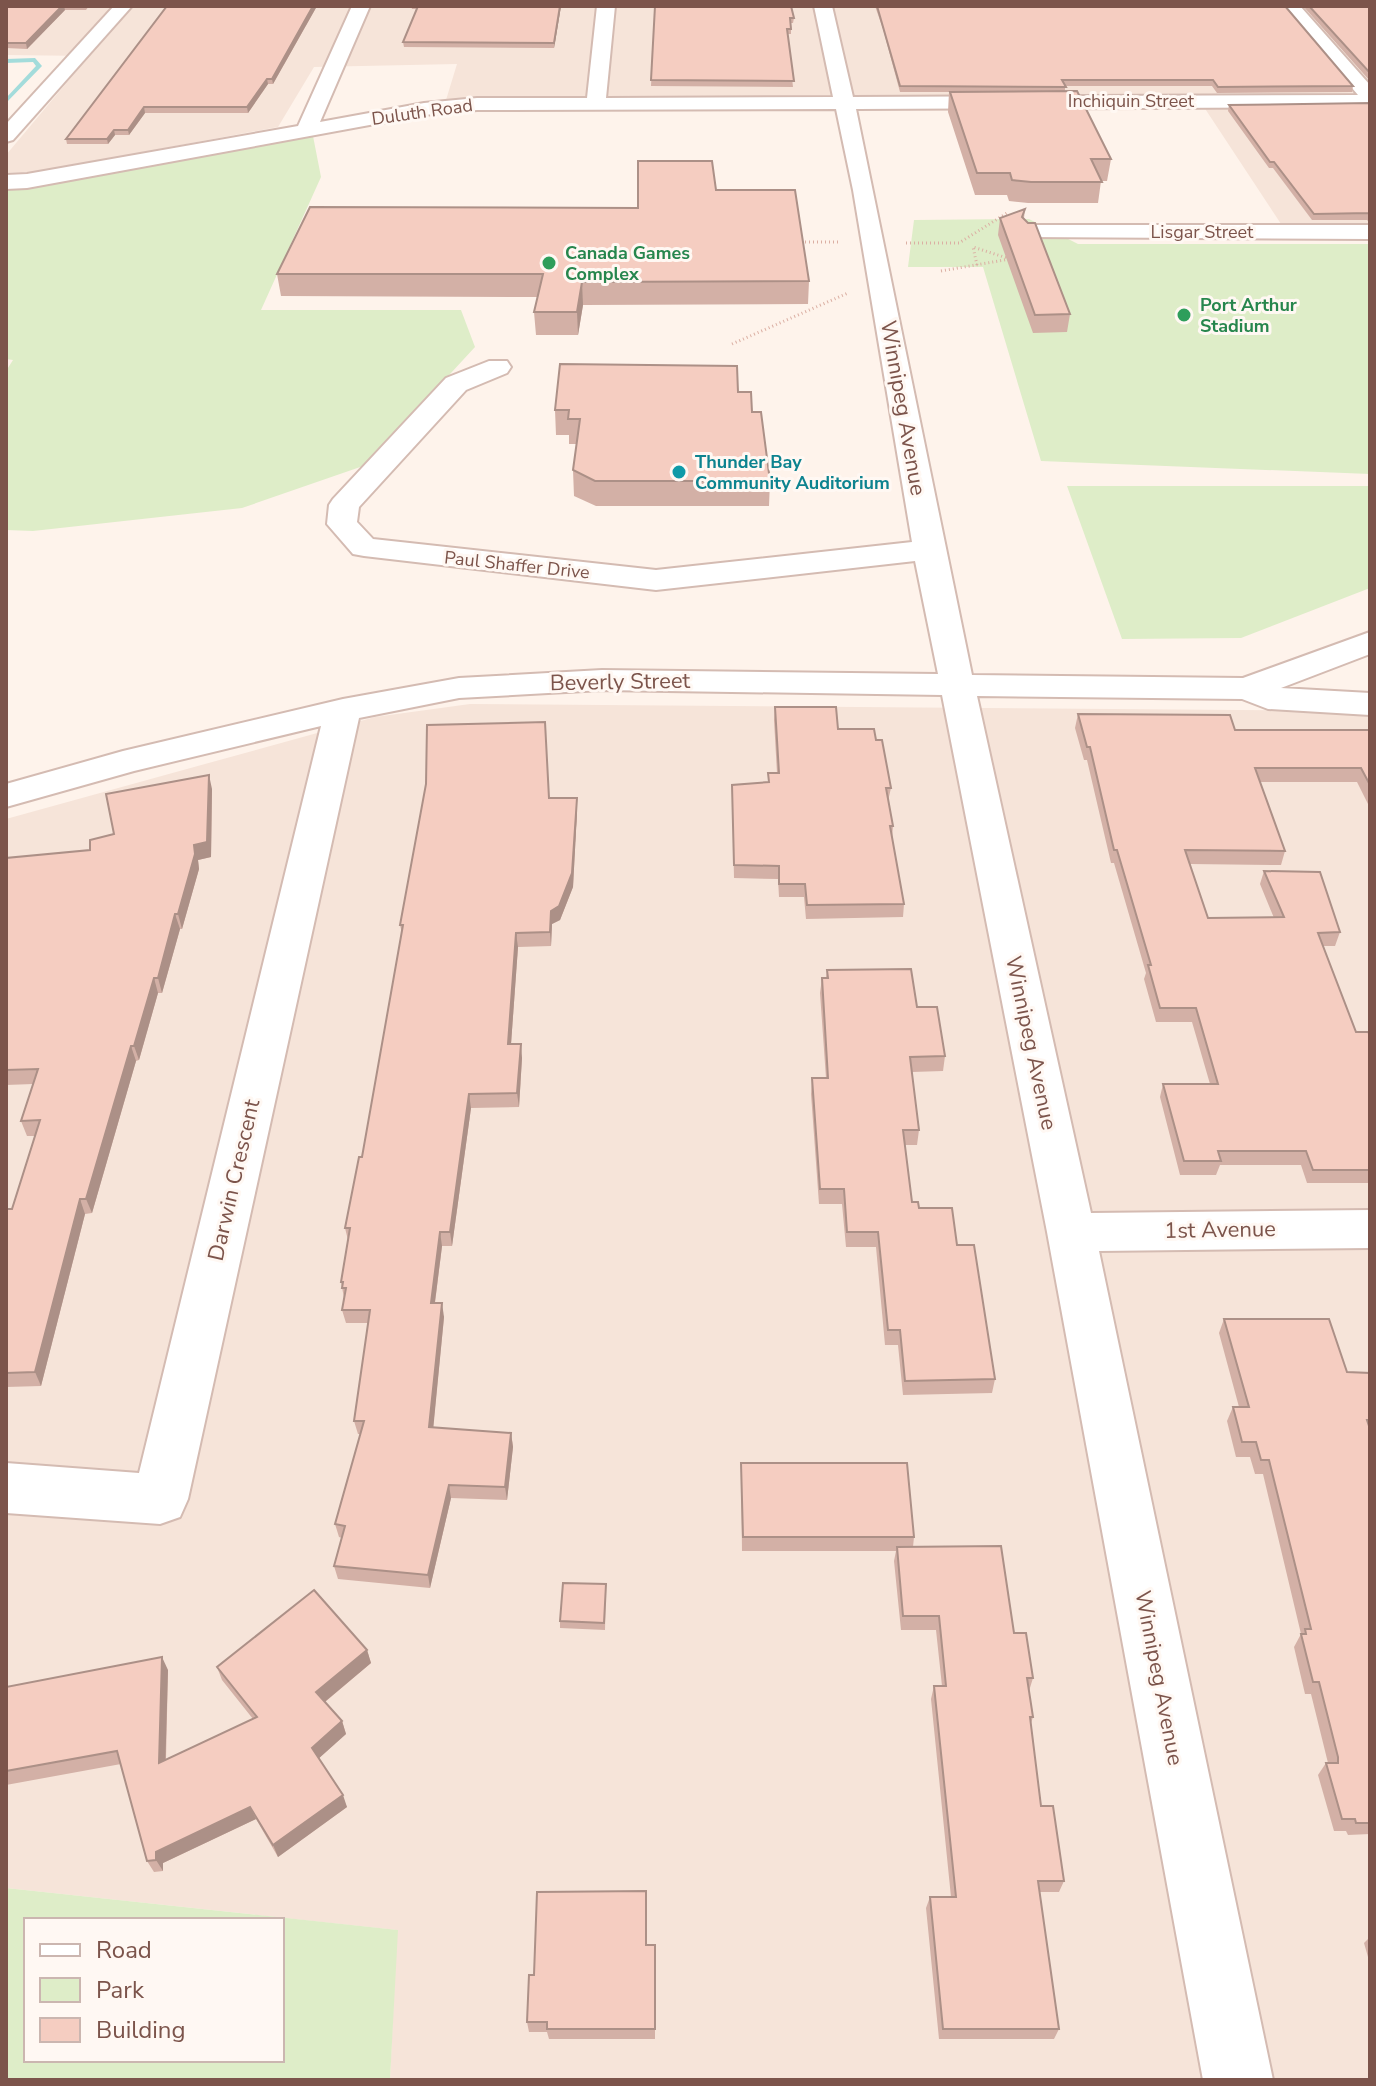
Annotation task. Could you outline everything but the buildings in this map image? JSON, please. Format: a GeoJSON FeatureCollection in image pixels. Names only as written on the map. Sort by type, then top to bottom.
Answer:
{"type":"FeatureCollection","features":[{"type":"Feature","properties":{"kind":"street"},"geometry":{"type":"LineString","coordinates":[[6,136],[123,6]]}},
{"type":"Feature","properties":{"kind":"street"},"geometry":{"type":"LineString","coordinates":[[306,130],[361,6]]}},
{"type":"Feature","properties":{"kind":"street"},"geometry":{"type":"LineString","coordinates":[[596,103],[606,6]]}},
{"type":"Feature","properties":{"kind":"street","name":"Winnipeg Avenue"},"geometry":{"type":"LineString","coordinates":[[823,6],[876,255],[929,550],[1071,1232],[1238,2080]]}},
{"type":"Feature","properties":{"kind":"street"},"geometry":{"type":"LineString","coordinates":[[1291,6],[1370,99]]}},
{"type":"Feature","properties":{"kind":"street","name":"Inchiquin Street"},"geometry":{"type":"LineString","coordinates":[[844,102],[1370,99]]}},
{"type":"Feature","properties":{"kind":"street","name":"Duluth Road"},"geometry":{"type":"LineString","coordinates":[[6,182],[27,181],[458,105],[844,102]]}},
{"type":"Feature","properties":{"kind":"street","name":"Lisgar Street"},"geometry":{"type":"LineString","coordinates":[[1034,232],[1370,232]]}},
{"type":"Feature","properties":{"kind":"street","name":"Paul Shaffer Drive"},"geometry":{"type":"LineString","coordinates":[[498,367],[456,384],[344,505],[342,524],[364,547],[656,580],[929,550]]}},
{"type":"Feature","properties":{"kind":"street","name":"Beverly Street"},"geometry":{"type":"LineString","coordinates":[[6,796],[123,762],[343,710],[459,688],[602,680],[1247,689],[1370,642]]}},
{"type":"Feature","properties":{"kind":"street","name":"Beverly Street"},"geometry":{"type":"LineString","coordinates":[[1247,689],[1268,698],[1370,704]]}},
{"type":"Feature","properties":{"kind":"street","name":"Darwin Crescent"},"geometry":{"type":"LineString","coordinates":[[6,1488],[160,1499],[343,710]]}},
{"type":"Feature","properties":{"kind":"street","name":"1st Avenue"},"geometry":{"type":"LineString","coordinates":[[1071,1232],[1370,1229]]}},
{"type":"Feature","properties":{"kind":"path"},"geometry":{"type":"LineString","coordinates":[[805,242],[876,255],[959,243],[1008,213]]}},
{"type":"Feature","properties":{"kind":"path"},"geometry":{"type":"LineString","coordinates":[[977,265],[973,247],[1018,262]]}},
{"type":"Feature","properties":{"kind":"path"},"geometry":{"type":"LineString","coordinates":[[732,344],[847,293],[876,255]]}},
{"type":"Feature","properties":{"kind":"path"},"geometry":{"type":"LineString","coordinates":[[941,271],[961,265],[993,266],[1020,255]]}},
{"type":"Feature","properties":{"kind":"shaded area"},"geometry":{"type":"Polygon","coordinates":[[[6,6],[1370,6],[1370,227],[1283,227],[1198,98],[446,100],[457,64],[314,67],[278,127],[36,172],[6,173],[6,155],[89,56],[6,55],[6,6]]]}},
{"type":"Feature","properties":{"kind":"shaded area"},"geometry":{"type":"Polygon","coordinates":[[[470,704],[1370,711],[1370,2080],[390,2080],[397,1930],[6,1888],[6,819],[375,717],[470,704]]]}},
{"type":"Feature","properties":{"kind":"green space"},"geometry":{"type":"Polygon","coordinates":[[[313,136],[321,177],[261,310],[461,310],[475,347],[366,465],[242,508],[33,531],[6,530],[6,371],[13,360],[6,359],[6,189],[313,136]]]}},
{"type":"Feature","properties":{"kind":"green space","name":"Port Arthur Stadium"},"geometry":{"type":"Polygon","coordinates":[[[1029,219],[1078,244],[1370,244],[1370,474],[1041,461],[983,267],[908,267],[914,220],[1029,219]]]}},
{"type":"Feature","properties":{"kind":"green space"},"geometry":{"type":"Polygon","coordinates":[[[1067,486],[1370,486],[1370,588],[1241,638],[1122,639],[1067,486]]]}},
{"type":"Feature","properties":{"kind":"green space"},"geometry":{"type":"Polygon","coordinates":[[[6,1888],[398,1930],[390,2080],[6,2080],[6,1888]]]}},
{"type":"Feature","properties":{"kind":"waterway"},"geometry":{"type":"LineString","coordinates":[[6,61],[35,60],[39,66],[6,101]]}},
{"type":"Feature","properties":{"kind":"place","name":"Canada Games Complex"},"geometry":{"type":"Point","coordinates":[549,263]}},
{"type":"Feature","properties":{"kind":"place","name":"Port Arthur Stadium"},"geometry":{"type":"Point","coordinates":[1184,315]}},
{"type":"Feature","properties":{"kind":"place","name":"Thunder Bay Community Auditorium"},"geometry":{"type":"Point","coordinates":[679,472]}}]}
